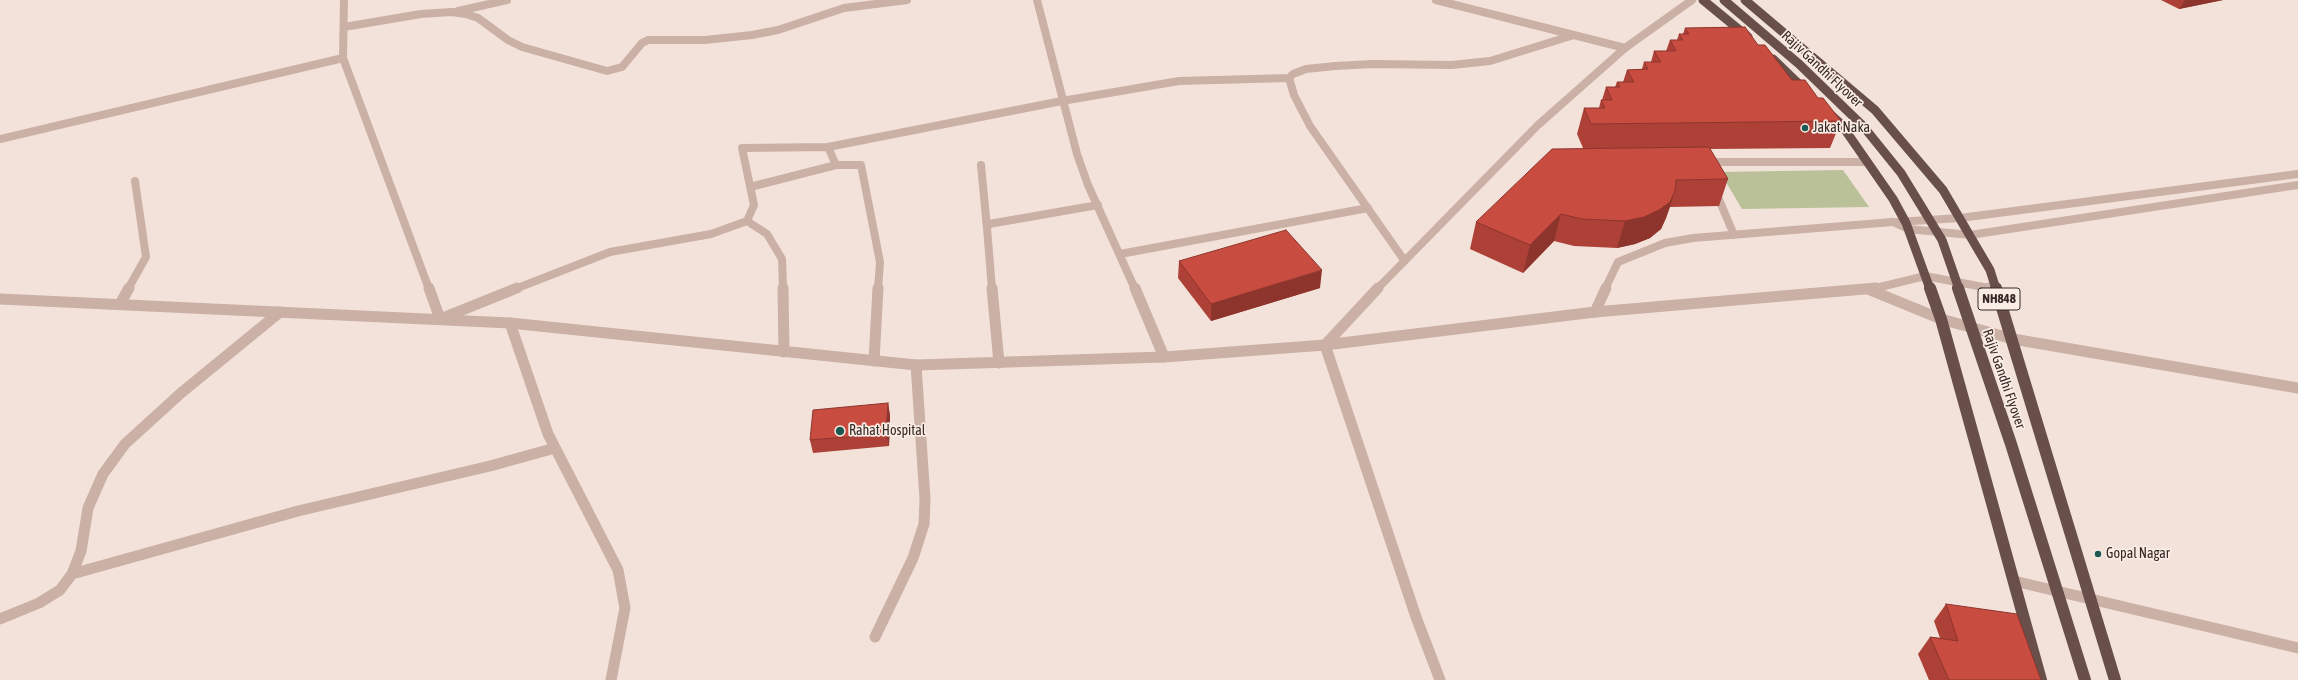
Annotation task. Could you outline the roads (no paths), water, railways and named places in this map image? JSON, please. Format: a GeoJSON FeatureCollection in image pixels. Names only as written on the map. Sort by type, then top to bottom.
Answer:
{"type":"FeatureCollection","features":[{"type":"Feature","properties":{"kind":"highway"},"geometry":{"type":"LineString","coordinates":[[1703,0],[1755,43]]}},
{"type":"Feature","properties":{"kind":"highway","name":"Rajiv Gandhi Flyover"},"geometry":{"type":"LineString","coordinates":[[1724,0],[1799,64],[1863,126],[1901,173],[1942,240],[2011,444],[2084,680]]}},
{"type":"Feature","properties":{"kind":"highway","name":"NH848"},"geometry":{"type":"LineString","coordinates":[[1745,0],[1875,110],[1943,190],[1990,270],[2013,339],[2089,598],[2115,680]]}},
{"type":"Feature","properties":{"kind":"highway"},"geometry":{"type":"LineString","coordinates":[[1767,52],[1812,96]]}},
{"type":"Feature","properties":{"kind":"highway"},"geometry":{"type":"LineString","coordinates":[[1824,107],[1840,124],[1893,199],[1906,225],[1941,319],[2041,680]]}},
{"type":"Feature","properties":{"kind":"street"},"geometry":{"type":"LineString","coordinates":[[344,0],[343,58],[440,319]]}},
{"type":"Feature","properties":{"kind":"street"},"geometry":{"type":"LineString","coordinates":[[344,27],[421,14],[452,12],[507,0]]}},
{"type":"Feature","properties":{"kind":"street"},"geometry":{"type":"LineString","coordinates":[[452,12],[478,18],[508,40],[522,46],[606,71],[622,67],[642,43],[648,40],[705,40],[752,35],[778,30],[844,8],[907,0]]}},
{"type":"Feature","properties":{"kind":"street"},"geometry":{"type":"LineString","coordinates":[[1037,0],[1077,154],[1164,357]]}},
{"type":"Feature","properties":{"kind":"street"},"geometry":{"type":"LineString","coordinates":[[1436,0],[1465,9],[1625,48]]}},
{"type":"Feature","properties":{"kind":"street"},"geometry":{"type":"LineString","coordinates":[[1325,345],[1404,260],[1538,125],[1625,48],[1692,0]]}},
{"type":"Feature","properties":{"kind":"street"},"geometry":{"type":"LineString","coordinates":[[440,319],[610,252],[711,234],[747,221],[754,205],[742,148],[828,147],[1062,101],[1179,81],[1289,78],[1293,74],[1306,69],[1335,66],[1373,64],[1452,65],[1490,61],[1574,35]]}},
{"type":"Feature","properties":{"kind":"street"},"geometry":{"type":"LineString","coordinates":[[0,139],[108,112],[343,58]]}},
{"type":"Feature","properties":{"kind":"street"},"geometry":{"type":"LineString","coordinates":[[1289,78],[1294,95],[1310,126],[1404,260]]}},
{"type":"Feature","properties":{"kind":"street"},"geometry":{"type":"LineString","coordinates":[[828,147],[836,165]]}},
{"type":"Feature","properties":{"kind":"street"},"geometry":{"type":"LineString","coordinates":[[1702,164],[1867,162]]}},
{"type":"Feature","properties":{"kind":"street"},"geometry":{"type":"LineString","coordinates":[[750,186],[836,165],[861,165],[880,262],[874,361]]}},
{"type":"Feature","properties":{"kind":"street"},"geometry":{"type":"LineString","coordinates":[[981,165],[999,363]]}},
{"type":"Feature","properties":{"kind":"street"},"geometry":{"type":"LineString","coordinates":[[1906,225],[2298,174]]}},
{"type":"Feature","properties":{"kind":"street"},"geometry":{"type":"LineString","coordinates":[[120,304],[146,257],[135,181]]}},
{"type":"Feature","properties":{"kind":"street"},"geometry":{"type":"LineString","coordinates":[[1712,184],[1734,235]]}},
{"type":"Feature","properties":{"kind":"street"},"geometry":{"type":"LineString","coordinates":[[1595,312],[1618,262],[1641,251],[1665,243],[1693,238],[1893,222],[1970,235],[2298,185]]}},
{"type":"Feature","properties":{"kind":"street"},"geometry":{"type":"LineString","coordinates":[[987,228],[989,224],[997,221],[1098,205]]}},
{"type":"Feature","properties":{"kind":"street"},"geometry":{"type":"LineString","coordinates":[[1120,254],[1368,208]]}},
{"type":"Feature","properties":{"kind":"street"},"geometry":{"type":"LineString","coordinates":[[747,221],[767,234],[782,259],[784,352]]}},
{"type":"Feature","properties":{"kind":"street"},"geometry":{"type":"LineString","coordinates":[[0,299],[510,323],[916,365],[1164,357],[1325,345],[1595,312],[1870,290],[1925,276],[1997,290]]}},
{"type":"Feature","properties":{"kind":"street"},"geometry":{"type":"LineString","coordinates":[[1870,290],[1941,319],[2013,339],[2298,388]]}},
{"type":"Feature","properties":{"kind":"street"},"geometry":{"type":"LineString","coordinates":[[0,619],[39,603],[60,590],[72,574],[81,551],[88,508],[103,474],[125,444],[181,393],[280,312]]}},
{"type":"Feature","properties":{"kind":"street"},"geometry":{"type":"LineString","coordinates":[[510,323],[548,434],[618,570],[625,608],[611,680]]}},
{"type":"Feature","properties":{"kind":"street"},"geometry":{"type":"LineString","coordinates":[[1325,345],[1416,617],[1440,680]]}},
{"type":"Feature","properties":{"kind":"street"},"geometry":{"type":"LineString","coordinates":[[875,637],[913,558],[924,524],[925,499],[916,365]]}},
{"type":"Feature","properties":{"kind":"street"},"geometry":{"type":"LineString","coordinates":[[72,574],[298,510],[490,466],[555,448]]}},
{"type":"Feature","properties":{"kind":"street"},"geometry":{"type":"LineString","coordinates":[[2014,581],[2298,648]]}},
{"type":"Feature","properties":{"kind":"place","name":"Jakat Naka"},"geometry":{"type":"Point","coordinates":[1805,128]}},
{"type":"Feature","properties":{"kind":"place","name":"Rahat Hospital"},"geometry":{"type":"Point","coordinates":[840,431]}},
{"type":"Feature","properties":{"kind":"place","name":"Gopal Nagar"},"geometry":{"type":"Point","coordinates":[2098,554]}}]}
